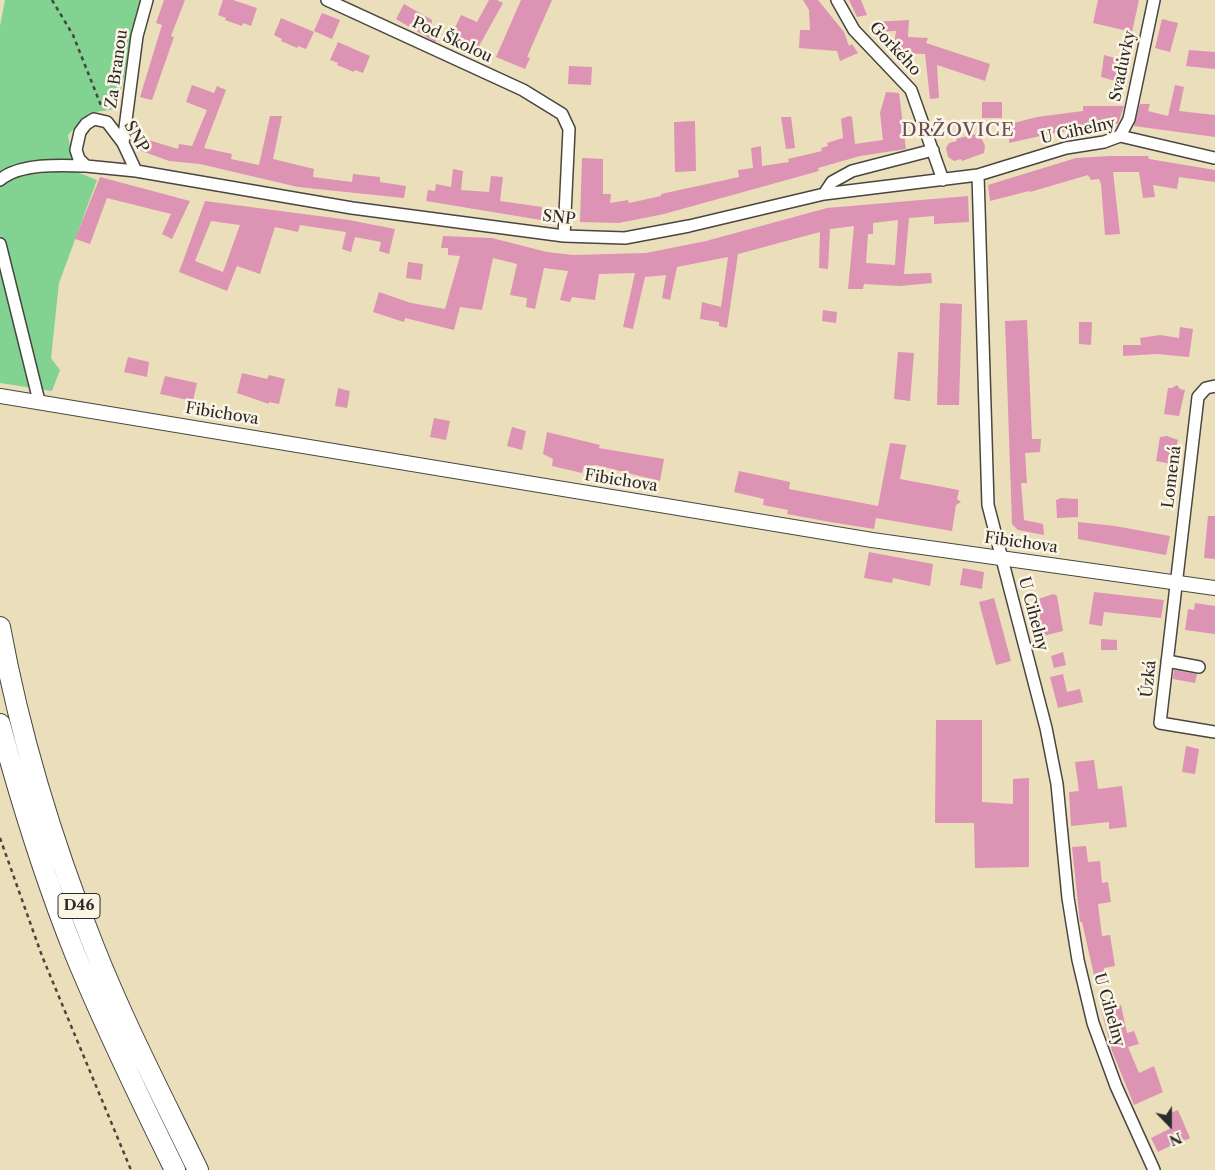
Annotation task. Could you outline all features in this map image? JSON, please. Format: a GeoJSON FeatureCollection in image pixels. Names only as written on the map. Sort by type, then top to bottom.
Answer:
{"type":"FeatureCollection","features":[{"type":"Feature","properties":{"kind":"highway","name":"D46"},"geometry":{"type":"LineString","coordinates":[[0,627],[20,719],[40,793],[70,884],[122,1014],[198,1170]]}},
{"type":"Feature","properties":{"kind":"highway","name":"D46"},"geometry":{"type":"LineString","coordinates":[[0,724],[21,799],[51,890],[75,954],[137,1094],[175,1170]]}},
{"type":"Feature","properties":{"kind":"street","name":"Za Branou"},"geometry":{"type":"LineString","coordinates":[[123,143],[137,36],[147,0]]}},
{"type":"Feature","properties":{"kind":"street","name":"Pod Školou"},"geometry":{"type":"LineString","coordinates":[[327,0],[523,90],[562,114],[569,129],[564,236]]}},
{"type":"Feature","properties":{"kind":"street","name":"Gorkého"},"geometry":{"type":"LineString","coordinates":[[837,0],[854,30],[911,90],[943,180]]}},
{"type":"Feature","properties":{"kind":"street","name":"Svadůvky"},"geometry":{"type":"LineString","coordinates":[[1120,136],[1129,119],[1154,0]]}},
{"type":"Feature","properties":{"kind":"street","name":"SNP"},"geometry":{"type":"LineString","coordinates":[[136,170],[123,143],[107,122],[94,119],[80,132],[76,150],[79,159],[86,166],[136,170],[352,208],[564,236],[625,238],[689,226],[824,194],[978,175]]}},
{"type":"Feature","properties":{"kind":"street","name":"U Cihelny"},"geometry":{"type":"LineString","coordinates":[[1154,1170],[1116,1086],[1091,1014],[1078,960],[1071,916],[1057,784],[1046,728],[988,506],[978,175],[1066,148],[1104,142],[1120,136],[1214,158]]}},
{"type":"Feature","properties":{"kind":"street"},"geometry":{"type":"LineString","coordinates":[[824,194],[832,182],[852,171],[933,150]]}},
{"type":"Feature","properties":{"kind":"street"},"geometry":{"type":"LineString","coordinates":[[0,180],[6,174],[19,170],[86,166]]}},
{"type":"Feature","properties":{"kind":"street"},"geometry":{"type":"LineString","coordinates":[[0,244],[39,401]]}},
{"type":"Feature","properties":{"kind":"street","name":"Lomená"},"geometry":{"type":"LineString","coordinates":[[1175,582],[1198,397],[1206,388],[1215,386]]}},
{"type":"Feature","properties":{"kind":"street","name":"Fibichova"},"geometry":{"type":"LineString","coordinates":[[0,396],[872,540],[1215,588]]}},
{"type":"Feature","properties":{"kind":"street","name":"Úzká"},"geometry":{"type":"LineString","coordinates":[[1175,582],[1160,723],[1215,732]]}},
{"type":"Feature","properties":{"kind":"street"},"geometry":{"type":"LineString","coordinates":[[1167,661],[1199,667]]}},
{"type":"Feature","properties":{"kind":"path"},"geometry":{"type":"LineString","coordinates":[[52,0],[73,35],[107,122]]}},
{"type":"Feature","properties":{"kind":"path"},"geometry":{"type":"LineString","coordinates":[[0,838],[42,956],[131,1170]]}},
{"type":"Feature","properties":{"kind":"green space"},"geometry":{"type":"Polygon","coordinates":[[[5,0],[143,0],[116,109],[89,113],[68,135],[72,159],[18,166],[10,177],[72,170],[97,180],[59,283],[51,358],[60,370],[52,391],[0,383],[0,26],[5,0]]]}},
{"type":"Feature","properties":{"kind":"building"},"geometry":{"type":"Polygon","coordinates":[[[164,0],[185,0],[171,36],[174,37],[152,100],[140,97],[162,25],[156,23],[164,0]]]}},
{"type":"Feature","properties":{"kind":"building"},"geometry":{"type":"Polygon","coordinates":[[[223,0],[233,0],[257,8],[251,26],[243,23],[242,26],[225,20],[226,18],[218,15],[223,0]]]}},
{"type":"Feature","properties":{"kind":"building"},"geometry":{"type":"Polygon","coordinates":[[[489,0],[497,0],[503,3],[478,48],[451,36],[461,15],[477,22],[489,0]]]}},
{"type":"Feature","properties":{"kind":"building"},"geometry":{"type":"Polygon","coordinates":[[[521,0],[552,0],[527,57],[530,58],[525,69],[496,57],[521,0]]]}},
{"type":"Feature","properties":{"kind":"building"},"geometry":{"type":"Polygon","coordinates":[[[803,0],[818,0],[844,32],[849,46],[852,44],[858,53],[840,61],[837,51],[799,48],[800,30],[810,30],[809,10],[803,0]]]}},
{"type":"Feature","properties":{"kind":"building"},"geometry":{"type":"Polygon","coordinates":[[[849,0],[861,0],[867,15],[857,17],[849,0]]]}},
{"type":"Feature","properties":{"kind":"building"},"geometry":{"type":"Polygon","coordinates":[[[1098,0],[1139,0],[1132,32],[1093,23],[1098,0]]]}},
{"type":"Feature","properties":{"kind":"building"},"geometry":{"type":"Polygon","coordinates":[[[404,4],[432,20],[431,27],[440,32],[435,42],[396,19],[404,4]]]}},
{"type":"Feature","properties":{"kind":"building"},"geometry":{"type":"Polygon","coordinates":[[[322,13],[340,20],[332,39],[314,31],[322,13]]]}},
{"type":"Feature","properties":{"kind":"building"},"geometry":{"type":"Polygon","coordinates":[[[281,18],[314,32],[306,49],[298,46],[297,48],[281,41],[282,39],[274,35],[281,18]]]}},
{"type":"Feature","properties":{"kind":"building"},"geometry":{"type":"Polygon","coordinates":[[[1162,19],[1178,23],[1170,52],[1155,48],[1162,19]]]}},
{"type":"Feature","properties":{"kind":"building"},"geometry":{"type":"Polygon","coordinates":[[[909,20],[908,37],[928,38],[926,43],[990,64],[985,81],[937,65],[939,98],[930,99],[925,54],[893,53],[896,31],[874,32],[873,22],[909,20]]]}},
{"type":"Feature","properties":{"kind":"building"},"geometry":{"type":"Polygon","coordinates":[[[118,28],[129,32],[125,42],[114,38],[118,28]]]}},
{"type":"Feature","properties":{"kind":"building"},"geometry":{"type":"Polygon","coordinates":[[[338,42],[370,56],[363,73],[355,70],[354,72],[330,60],[338,42]]]}},
{"type":"Feature","properties":{"kind":"building"},"geometry":{"type":"Polygon","coordinates":[[[1189,50],[1215,52],[1215,69],[1186,66],[1189,50]]]}},
{"type":"Feature","properties":{"kind":"building"},"geometry":{"type":"Polygon","coordinates":[[[1104,55],[1129,62],[1126,84],[1101,77],[1104,55]]]}},
{"type":"Feature","properties":{"kind":"building"},"geometry":{"type":"Polygon","coordinates":[[[569,66],[592,67],[591,85],[568,84],[569,66]]]}},
{"type":"Feature","properties":{"kind":"building"},"geometry":{"type":"Polygon","coordinates":[[[192,85],[214,93],[217,86],[226,90],[204,148],[232,154],[231,159],[259,165],[270,116],[282,116],[273,159],[314,169],[313,177],[352,182],[353,174],[380,177],[380,182],[406,186],[404,198],[298,187],[200,164],[169,161],[139,150],[142,138],[178,149],[179,144],[192,146],[207,110],[186,102],[192,85]]]}},
{"type":"Feature","properties":{"kind":"building"},"geometry":{"type":"Polygon","coordinates":[[[1175,85],[1184,87],[1179,111],[1215,115],[1215,137],[1134,126],[1140,104],[1150,104],[1148,111],[1168,116],[1175,85]]]}},
{"type":"Feature","properties":{"kind":"building"},"geometry":{"type":"Polygon","coordinates":[[[886,92],[899,93],[906,149],[860,156],[818,168],[819,171],[664,214],[619,223],[580,222],[582,158],[603,159],[603,194],[611,194],[610,203],[628,200],[629,203],[739,177],[738,170],[753,168],[751,148],[761,146],[762,166],[789,162],[788,159],[822,151],[821,148],[828,146],[827,143],[843,138],[841,119],[849,116],[852,117],[855,144],[883,140],[880,113],[886,92]]]}},
{"type":"Feature","properties":{"kind":"building"},"geometry":{"type":"Polygon","coordinates":[[[982,102],[1002,102],[1002,118],[982,118],[982,102]]]}},
{"type":"Feature","properties":{"kind":"building"},"geometry":{"type":"Polygon","coordinates":[[[1083,106],[1124,106],[1118,124],[1113,123],[1114,127],[1058,132],[1009,143],[1010,124],[1037,117],[1083,111],[1083,106]]]}},
{"type":"Feature","properties":{"kind":"building"},"geometry":{"type":"Polygon","coordinates":[[[781,117],[791,117],[795,148],[786,149],[781,117]]]}},
{"type":"Feature","properties":{"kind":"building"},"geometry":{"type":"Polygon","coordinates":[[[695,121],[696,171],[675,172],[674,122],[695,121]]]}},
{"type":"Feature","properties":{"kind":"building"},"geometry":{"type":"Polygon","coordinates":[[[979,133],[985,146],[984,153],[962,161],[961,159],[954,161],[948,157],[946,148],[949,143],[957,141],[956,139],[979,133]]]}},
{"type":"Feature","properties":{"kind":"building"},"geometry":{"type":"Polygon","coordinates":[[[1148,156],[1149,159],[1215,170],[1215,182],[1179,177],[1177,189],[1153,185],[1155,197],[1143,198],[1139,172],[1113,172],[1120,234],[1105,235],[1101,184],[1099,179],[1091,180],[1088,175],[1030,192],[990,201],[988,185],[1076,158],[1148,156]]]}},
{"type":"Feature","properties":{"kind":"building"},"geometry":{"type":"Polygon","coordinates":[[[453,169],[463,171],[461,190],[489,192],[491,176],[503,177],[500,201],[542,207],[541,220],[426,201],[428,190],[435,191],[436,184],[451,187],[453,169]]]}},
{"type":"Feature","properties":{"kind":"building"},"geometry":{"type":"Polygon","coordinates":[[[100,177],[190,201],[172,239],[162,234],[171,214],[107,198],[90,244],[75,239],[100,177]]]}},
{"type":"Feature","properties":{"kind":"building"},"geometry":{"type":"Polygon","coordinates":[[[968,196],[969,222],[934,224],[934,216],[909,218],[904,274],[931,273],[932,283],[900,286],[864,284],[863,289],[848,289],[854,226],[830,229],[828,269],[819,268],[820,232],[738,254],[727,328],[719,326],[719,322],[700,319],[702,302],[721,307],[728,257],[677,267],[670,300],[662,298],[666,275],[645,277],[633,329],[623,327],[635,273],[599,274],[595,300],[572,297],[570,302],[560,300],[568,271],[544,268],[535,309],[526,307],[527,298],[510,295],[517,264],[493,258],[482,310],[460,307],[454,330],[405,318],[404,322],[373,312],[379,292],[411,303],[445,309],[460,256],[448,255],[448,248],[441,248],[443,236],[492,238],[547,252],[573,255],[646,253],[706,241],[827,208],[968,196]],[[898,220],[873,223],[873,234],[868,234],[866,263],[895,265],[898,220]]]}},
{"type":"Feature","properties":{"kind":"building"},"geometry":{"type":"Polygon","coordinates":[[[205,201],[349,220],[395,229],[389,254],[379,251],[381,242],[355,237],[351,252],[342,249],[346,232],[300,225],[298,232],[275,227],[260,274],[237,266],[227,291],[179,272],[205,201]],[[211,221],[195,261],[223,272],[240,225],[211,221]]]}},
{"type":"Feature","properties":{"kind":"building"},"geometry":{"type":"Polygon","coordinates":[[[408,262],[423,264],[421,280],[406,278],[408,262]]]}},
{"type":"Feature","properties":{"kind":"building"},"geometry":{"type":"Polygon","coordinates":[[[940,303],[962,304],[959,405],[937,405],[940,303]]]}},
{"type":"Feature","properties":{"kind":"building"},"geometry":{"type":"Polygon","coordinates":[[[823,310],[837,312],[836,323],[822,321],[823,310]]]}},
{"type":"Feature","properties":{"kind":"building"},"geometry":{"type":"Polygon","coordinates":[[[1027,320],[1032,439],[1041,439],[1040,452],[1025,453],[1027,483],[1021,483],[1024,520],[1043,524],[1044,535],[1018,530],[1012,524],[1005,321],[1027,320]]]}},
{"type":"Feature","properties":{"kind":"building"},"geometry":{"type":"Polygon","coordinates":[[[1079,322],[1092,322],[1091,345],[1079,344],[1079,322]]]}},
{"type":"Feature","properties":{"kind":"building"},"geometry":{"type":"Polygon","coordinates":[[[1180,327],[1193,329],[1189,357],[1157,354],[1123,356],[1123,345],[1141,345],[1140,338],[1160,335],[1179,338],[1180,327]]]}},
{"type":"Feature","properties":{"kind":"building"},"geometry":{"type":"Polygon","coordinates":[[[898,352],[914,353],[910,401],[894,399],[898,352]]]}},
{"type":"Feature","properties":{"kind":"building"},"geometry":{"type":"Polygon","coordinates":[[[128,357],[149,362],[147,377],[124,372],[128,357]]]}},
{"type":"Feature","properties":{"kind":"building"},"geometry":{"type":"Polygon","coordinates":[[[242,373],[267,379],[269,375],[285,379],[279,404],[269,402],[269,404],[237,393],[242,373]]]}},
{"type":"Feature","properties":{"kind":"building"},"geometry":{"type":"Polygon","coordinates":[[[165,376],[197,383],[193,401],[160,394],[165,376]]]}},
{"type":"Feature","properties":{"kind":"building"},"geometry":{"type":"Polygon","coordinates":[[[1177,385],[1180,389],[1185,390],[1179,416],[1164,414],[1168,388],[1177,385]]]}},
{"type":"Feature","properties":{"kind":"building"},"geometry":{"type":"Polygon","coordinates":[[[338,388],[350,391],[347,408],[335,406],[338,388]]]}},
{"type":"Feature","properties":{"kind":"building"},"geometry":{"type":"Polygon","coordinates":[[[434,418],[450,421],[446,440],[430,437],[434,418]]]}},
{"type":"Feature","properties":{"kind":"building"},"geometry":{"type":"Polygon","coordinates":[[[512,427],[526,431],[522,450],[507,446],[512,427]]]}},
{"type":"Feature","properties":{"kind":"building"},"geometry":{"type":"Polygon","coordinates":[[[547,432],[600,445],[599,448],[664,459],[660,481],[596,465],[584,466],[582,473],[552,466],[553,459],[543,454],[547,432]]]}},
{"type":"Feature","properties":{"kind":"building"},"geometry":{"type":"Polygon","coordinates":[[[1167,436],[1178,440],[1172,464],[1156,461],[1160,437],[1167,436]]]}},
{"type":"Feature","properties":{"kind":"building"},"geometry":{"type":"Polygon","coordinates":[[[890,443],[906,445],[900,479],[959,490],[957,499],[961,502],[956,505],[952,531],[876,518],[874,529],[830,522],[787,514],[788,510],[763,505],[764,499],[734,492],[739,471],[790,482],[789,489],[878,506],[890,443]]]}},
{"type":"Feature","properties":{"kind":"building"},"geometry":{"type":"Polygon","coordinates":[[[1061,498],[1078,499],[1078,517],[1057,518],[1056,500],[1061,498]]]}},
{"type":"Feature","properties":{"kind":"building"},"geometry":{"type":"Polygon","coordinates":[[[1208,516],[1215,516],[1215,559],[1204,558],[1208,516]]]}},
{"type":"Feature","properties":{"kind":"building"},"geometry":{"type":"Polygon","coordinates":[[[1078,522],[1115,526],[1170,536],[1166,555],[1078,539],[1078,522]]]}},
{"type":"Feature","properties":{"kind":"building"},"geometry":{"type":"Polygon","coordinates":[[[869,552],[933,564],[930,586],[893,578],[892,583],[864,578],[869,552]]]}},
{"type":"Feature","properties":{"kind":"building"},"geometry":{"type":"Polygon","coordinates":[[[963,568],[984,572],[982,589],[960,585],[963,568]]]}},
{"type":"Feature","properties":{"kind":"building"},"geometry":{"type":"Polygon","coordinates":[[[1094,592],[1164,600],[1161,618],[1104,612],[1102,626],[1089,624],[1094,592]]]}},
{"type":"Feature","properties":{"kind":"building"},"geometry":{"type":"Polygon","coordinates":[[[1054,594],[1057,596],[1063,631],[1043,636],[1034,600],[1054,594]]]}},
{"type":"Feature","properties":{"kind":"building"},"geometry":{"type":"Polygon","coordinates":[[[994,598],[1011,661],[996,665],[979,602],[994,598]]]}},
{"type":"Feature","properties":{"kind":"building"},"geometry":{"type":"Polygon","coordinates":[[[1195,603],[1215,606],[1215,634],[1185,630],[1188,609],[1194,610],[1195,603]]]}},
{"type":"Feature","properties":{"kind":"building"},"geometry":{"type":"Polygon","coordinates":[[[1101,639],[1117,640],[1117,650],[1101,650],[1101,639]]]}},
{"type":"Feature","properties":{"kind":"building"},"geometry":{"type":"Polygon","coordinates":[[[1063,652],[1066,665],[1054,668],[1051,656],[1063,652]]]}},
{"type":"Feature","properties":{"kind":"building"},"geometry":{"type":"Polygon","coordinates":[[[1174,670],[1197,674],[1195,683],[1173,679],[1174,670]]]}},
{"type":"Feature","properties":{"kind":"building"},"geometry":{"type":"Polygon","coordinates":[[[1063,674],[1067,692],[1080,689],[1083,702],[1058,708],[1050,677],[1063,674]]]}},
{"type":"Feature","properties":{"kind":"building"},"geometry":{"type":"Polygon","coordinates":[[[936,720],[982,720],[982,802],[1013,804],[1013,779],[1029,778],[1029,867],[975,868],[974,823],[935,823],[936,720]]]}},
{"type":"Feature","properties":{"kind":"building"},"geometry":{"type":"Polygon","coordinates":[[[1186,746],[1199,749],[1195,774],[1182,772],[1186,746]]]}},
{"type":"Feature","properties":{"kind":"building"},"geometry":{"type":"Polygon","coordinates":[[[1094,760],[1098,789],[1122,786],[1127,827],[1109,829],[1109,822],[1071,826],[1069,792],[1079,791],[1075,762],[1094,760]]]}},
{"type":"Feature","properties":{"kind":"building"},"geometry":{"type":"Polygon","coordinates":[[[1086,846],[1088,862],[1100,861],[1102,883],[1108,882],[1111,902],[1098,904],[1102,936],[1110,935],[1115,966],[1104,968],[1107,982],[1096,984],[1082,922],[1080,922],[1072,847],[1086,846]]]}},
{"type":"Feature","properties":{"kind":"building"},"geometry":{"type":"Polygon","coordinates":[[[1121,1005],[1127,1033],[1134,1031],[1139,1044],[1128,1047],[1139,1073],[1154,1066],[1163,1092],[1134,1105],[1112,1051],[1101,1009],[1121,1005]]]}},
{"type":"Feature","properties":{"kind":"building"},"geometry":{"type":"Polygon","coordinates":[[[1178,1110],[1190,1138],[1171,1148],[1170,1146],[1158,1152],[1151,1138],[1171,1128],[1167,1114],[1178,1110]]]}},
{"type":"Feature","properties":{"kind":"district","name":"DRŽOVICE"},"geometry":{"type":"Point","coordinates":[958,131]}}]}
